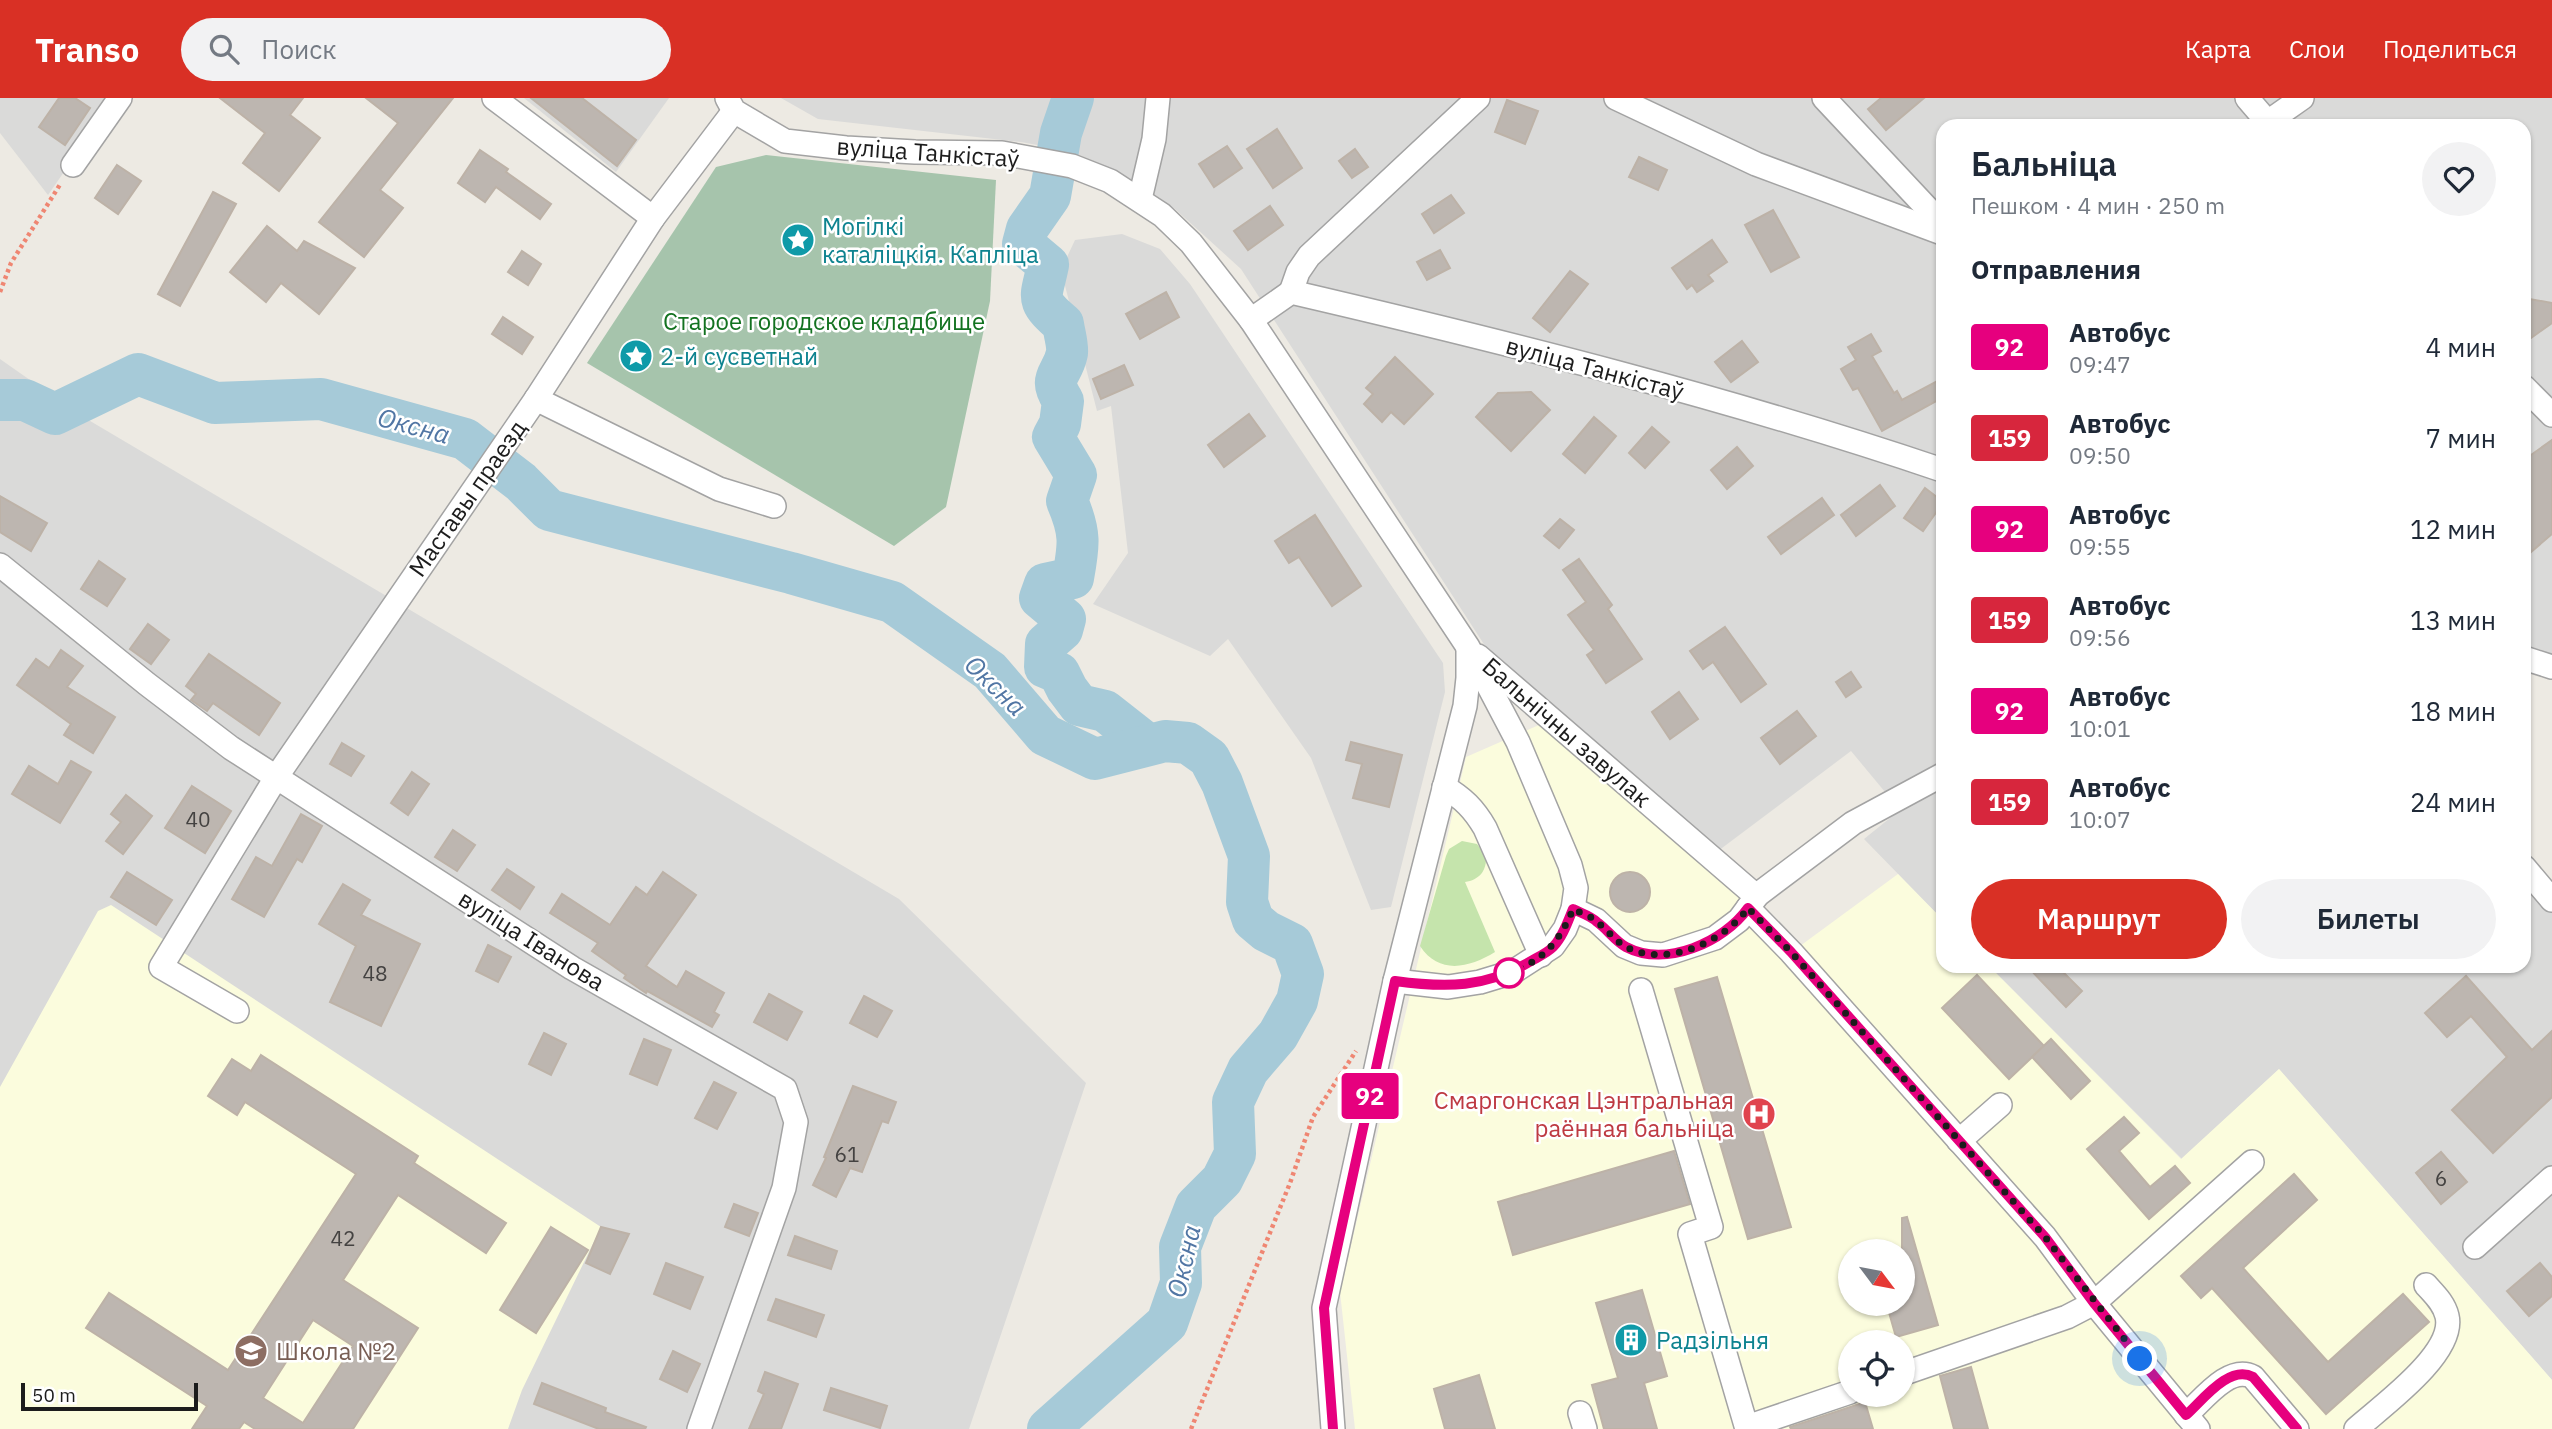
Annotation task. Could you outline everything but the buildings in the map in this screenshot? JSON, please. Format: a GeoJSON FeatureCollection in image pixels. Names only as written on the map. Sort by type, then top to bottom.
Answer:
{"type":"FeatureCollection","features":[{"type":"Feature","properties":{"kind":"street"},"geometry":{"type":"LineString","coordinates":[[73,164],[120,98]]}},
{"type":"Feature","properties":{"kind":"street"},"geometry":{"type":"LineString","coordinates":[[494,98],[653,218]]}},
{"type":"Feature","properties":{"kind":"street"},"geometry":{"type":"LineString","coordinates":[[1140,198],[1154,139],[1158,98]]}},
{"type":"Feature","properties":{"kind":"street"},"geometry":{"type":"LineString","coordinates":[[1251,320],[1291,292],[1298,272],[1309,256],[1478,98]]}},
{"type":"Feature","properties":{"kind":"street"},"geometry":{"type":"LineString","coordinates":[[1616,98],[1756,164],[1936,231]]}},
{"type":"Feature","properties":{"kind":"street"},"geometry":{"type":"LineString","coordinates":[[1824,98],[1936,218]]}},
{"type":"Feature","properties":{"kind":"street"},"geometry":{"type":"LineString","coordinates":[[2247,98],[2266,119]]}},
{"type":"Feature","properties":{"kind":"street"},"geometry":{"type":"LineString","coordinates":[[2276,119],[2302,98]]}},
{"type":"Feature","properties":{"kind":"street","name":"Маставы праезд"},"geometry":{"type":"LineString","coordinates":[[237,1011],[161,967],[277,776],[536,399],[653,218],[731,105]]}},
{"type":"Feature","properties":{"kind":"street","name":"вуліца Танкістаў"},"geometry":{"type":"LineString","coordinates":[[731,105],[785,141],[915,152],[1002,153],[1072,166],[1110,181],[1140,198],[1191,243],[1251,320],[1468,647]]}},
{"type":"Feature","properties":{"kind":"street","name":"вуліца Танкістаў"},"geometry":{"type":"LineString","coordinates":[[1291,292],[1487,338],[1829,432],[1936,468]]}},
{"type":"Feature","properties":{"kind":"street"},"geometry":{"type":"LineString","coordinates":[[2531,394],[2552,415]]}},
{"type":"Feature","properties":{"kind":"street"},"geometry":{"type":"LineString","coordinates":[[536,399],[719,489],[774,506]]}},
{"type":"Feature","properties":{"kind":"street","name":"вуліца Іванова"},"geometry":{"type":"LineString","coordinates":[[0,565],[231,748],[572,968],[785,1089],[796,1122],[784,1188],[699,1429]]}},
{"type":"Feature","properties":{"kind":"street"},"geometry":{"type":"LineString","coordinates":[[1395,981],[1448,987],[1480,982],[1513,972],[1553,946],[1565,929],[1573,909],[1576,888],[1570,865],[1518,742],[1468,647]]}},
{"type":"Feature","properties":{"kind":"street","name":"Бальнічны завулак"},"geometry":{"type":"LineString","coordinates":[[1333,1429],[1324,1308],[1395,981],[1465,706],[1468,647]]}},
{"type":"Feature","properties":{"kind":"street","name":"Бальнічны завулак"},"geometry":{"type":"LineString","coordinates":[[1468,647],[1752,902],[1791,952],[2045,1237],[2094,1303],[2192,1422]]}},
{"type":"Feature","properties":{"kind":"street"},"geometry":{"type":"LineString","coordinates":[[2531,660],[2552,667]]}},
{"type":"Feature","properties":{"kind":"street"},"geometry":{"type":"LineString","coordinates":[[1573,909],[1596,920],[1624,946],[1641,953],[1663,955],[1715,939],[1739,920],[1752,902],[1853,823],[1936,778]]}},
{"type":"Feature","properties":{"kind":"street"},"geometry":{"type":"LineString","coordinates":[[1444,787],[1461,796],[1475,810],[1541,955]]}},
{"type":"Feature","properties":{"kind":"street"},"geometry":{"type":"LineString","coordinates":[[2531,875],[2552,900]]}},
{"type":"Feature","properties":{"kind":"street"},"geometry":{"type":"LineString","coordinates":[[1641,990],[1711,1227],[1690,1234],[1747,1428],[1838,1396]]}},
{"type":"Feature","properties":{"kind":"street"},"geometry":{"type":"LineString","coordinates":[[1959,1141],[2000,1105]]}},
{"type":"Feature","properties":{"kind":"street"},"geometry":{"type":"LineString","coordinates":[[1915,1370],[2067,1317],[2094,1303],[2252,1162]]}},
{"type":"Feature","properties":{"kind":"street"},"geometry":{"type":"LineString","coordinates":[[2475,1247],[2552,1178]]}},
{"type":"Feature","properties":{"kind":"street"},"geometry":{"type":"LineString","coordinates":[[2356,1429],[2433,1359],[2444,1344],[2448,1317],[2443,1304],[2426,1285]]}},
{"type":"Feature","properties":{"kind":"street"},"geometry":{"type":"LineString","coordinates":[[2192,1422],[2225,1380],[2246,1374],[2253,1377],[2297,1429]]}},
{"type":"Feature","properties":{"kind":"path"},"geometry":{"type":"LineString","coordinates":[[0,292],[11,263],[73,164]]}},
{"type":"Feature","properties":{"kind":"path"},"geometry":{"type":"LineString","coordinates":[[1191,1429],[1290,1183],[1313,1117],[1347,1062],[1364,1041]]}},
{"type":"Feature","properties":{"kind":"shaded area"},"geometry":{"type":"Polygon","coordinates":[[[0,98],[115,98],[48,195],[0,133],[0,98]]]}},
{"type":"Feature","properties":{"kind":"shaded area"},"geometry":{"type":"Polygon","coordinates":[[[524,98],[669,98],[616,172],[524,98]]]}},
{"type":"Feature","properties":{"kind":"shaded area"},"geometry":{"type":"Polygon","coordinates":[[[781,98],[2552,98],[2552,654],[2531,647],[2531,119],[1936,119],[1936,913],[1864,839],[1900,810],[1851,751],[1714,854],[1489,652],[1241,269],[1175,209],[1117,171],[1070,151],[1021,142],[818,119],[781,98]]]}},
{"type":"Feature","properties":{"kind":"shaded area"},"geometry":{"type":"Polygon","coordinates":[[[1122,234],[1160,249],[1190,284],[1443,663],[1445,692],[1391,907],[1371,910],[1311,758],[1228,639],[1210,656],[1093,604],[1128,553],[1111,406],[1097,411],[1061,270],[1075,240],[1122,234]]]}},
{"type":"Feature","properties":{"kind":"shaded area"},"geometry":{"type":"Polygon","coordinates":[[[0,359],[80,415],[899,899],[1086,1083],[969,1429],[0,1429],[0,359]]]}},
{"type":"Feature","properties":{"kind":"shaded area","name":"Смаргонская Цэнтральная раённая бальніца"},"geometry":{"type":"Polygon","coordinates":[[[1539,725],[1800,946],[1898,874],[1936,913],[1936,973],[1996,973],[2181,1159],[2279,1069],[2552,1380],[2552,1429],[1355,1429],[1340,1292],[1466,757],[1539,725]]]}},
{"type":"Feature","properties":{"kind":"shaded area"},"geometry":{"type":"Polygon","coordinates":[[[2531,886],[2552,912],[2552,1380],[2279,1069],[2182,1159],[1996,973],[2531,973],[2531,886]]]}},
{"type":"Feature","properties":{"kind":"shaded area"},"geometry":{"type":"Polygon","coordinates":[[[111,905],[601,1227],[522,1390],[508,1429],[0,1429],[0,1087],[98,911],[111,905]]]}},
{"type":"Feature","properties":{"kind":"green space","name":"Старое городское кладбище"},"geometry":{"type":"Polygon","coordinates":[[[766,155],[996,180],[990,301],[946,507],[894,546],[587,363],[716,167],[766,155]]]}},
{"type":"Feature","properties":{"kind":"green space"},"geometry":{"type":"Polygon","coordinates":[[[1462,841],[1477,844],[1486,856],[1481,874],[1465,882],[1495,952],[1475,962],[1455,966],[1436,961],[1420,946],[1446,856],[1449,849],[1462,841]]]}},
{"type":"Feature","properties":{"kind":"waterway"},"geometry":{"type":"LineString","coordinates":[[1073,98],[1061,133],[1050,196],[1027,229],[1023,244],[1048,265],[1042,298],[1047,309],[1063,324],[1067,353],[1056,381],[1063,401],[1060,424],[1053,437],[1076,475],[1067,501],[1078,539],[1073,578],[1045,584],[1040,598],[1065,619],[1062,630],[1046,644],[1045,667],[1059,673],[1079,705],[1105,711],[1147,744]]}},
{"type":"Feature","properties":{"kind":"waterway","name":"Оксна"},"geometry":{"type":"LineString","coordinates":[[0,400],[25,400],[55,414],[138,374],[215,403],[321,399],[465,439],[521,482],[549,510],[892,602],[990,671],[1045,735],[1095,759],[1165,741],[1188,743],[1209,758],[1222,783],[1249,856],[1247,902],[1253,920],[1266,931],[1292,944],[1303,974],[1297,1001],[1278,1035],[1248,1070],[1233,1102],[1235,1154],[1222,1180],[1196,1206],[1180,1247],[1181,1283],[1167,1323],[1048,1429]]}},
{"type":"Feature","properties":{"kind":"bus line","name":"92"},"geometry":{"type":"LineString","coordinates":[[1333,1429],[1324,1308],[1395,981],[1448,987],[1480,982],[1513,972],[1553,946],[1565,929],[1573,909],[1596,920],[1624,946],[1641,953],[1663,955],[1715,939],[1739,920],[1748,908],[1791,952],[2045,1237],[2094,1303],[2186,1415],[2225,1380],[2246,1374],[2253,1377],[2297,1429]]}},
{"type":"Feature","properties":{"kind":"place","name":"Могілкі каталіцкія. Капліца"},"geometry":{"type":"Point","coordinates":[798,240]}},
{"type":"Feature","properties":{"kind":"place","name":"2-й сусветнай"},"geometry":{"type":"Point","coordinates":[636,356]}},
{"type":"Feature","properties":{"kind":"place","name":"Смаргонская Цэнтральная раённая бальніца"},"geometry":{"type":"Point","coordinates":[1759,1114]}},
{"type":"Feature","properties":{"kind":"place","name":"Радзільня"},"geometry":{"type":"Point","coordinates":[1631,1340]}},
{"type":"Feature","properties":{"kind":"place","name":"Школа №2"},"geometry":{"type":"Point","coordinates":[251,1351]}},
{"type":"Feature","properties":{"kind":"route"},"geometry":{"type":"LineString","coordinates":[[1509,973],[1553,946],[1565,929],[1573,909],[1596,920],[1624,946],[1641,953],[1663,955],[1715,939],[1739,920],[1748,908],[1791,952],[2045,1237],[2140,1359]]}}]}
